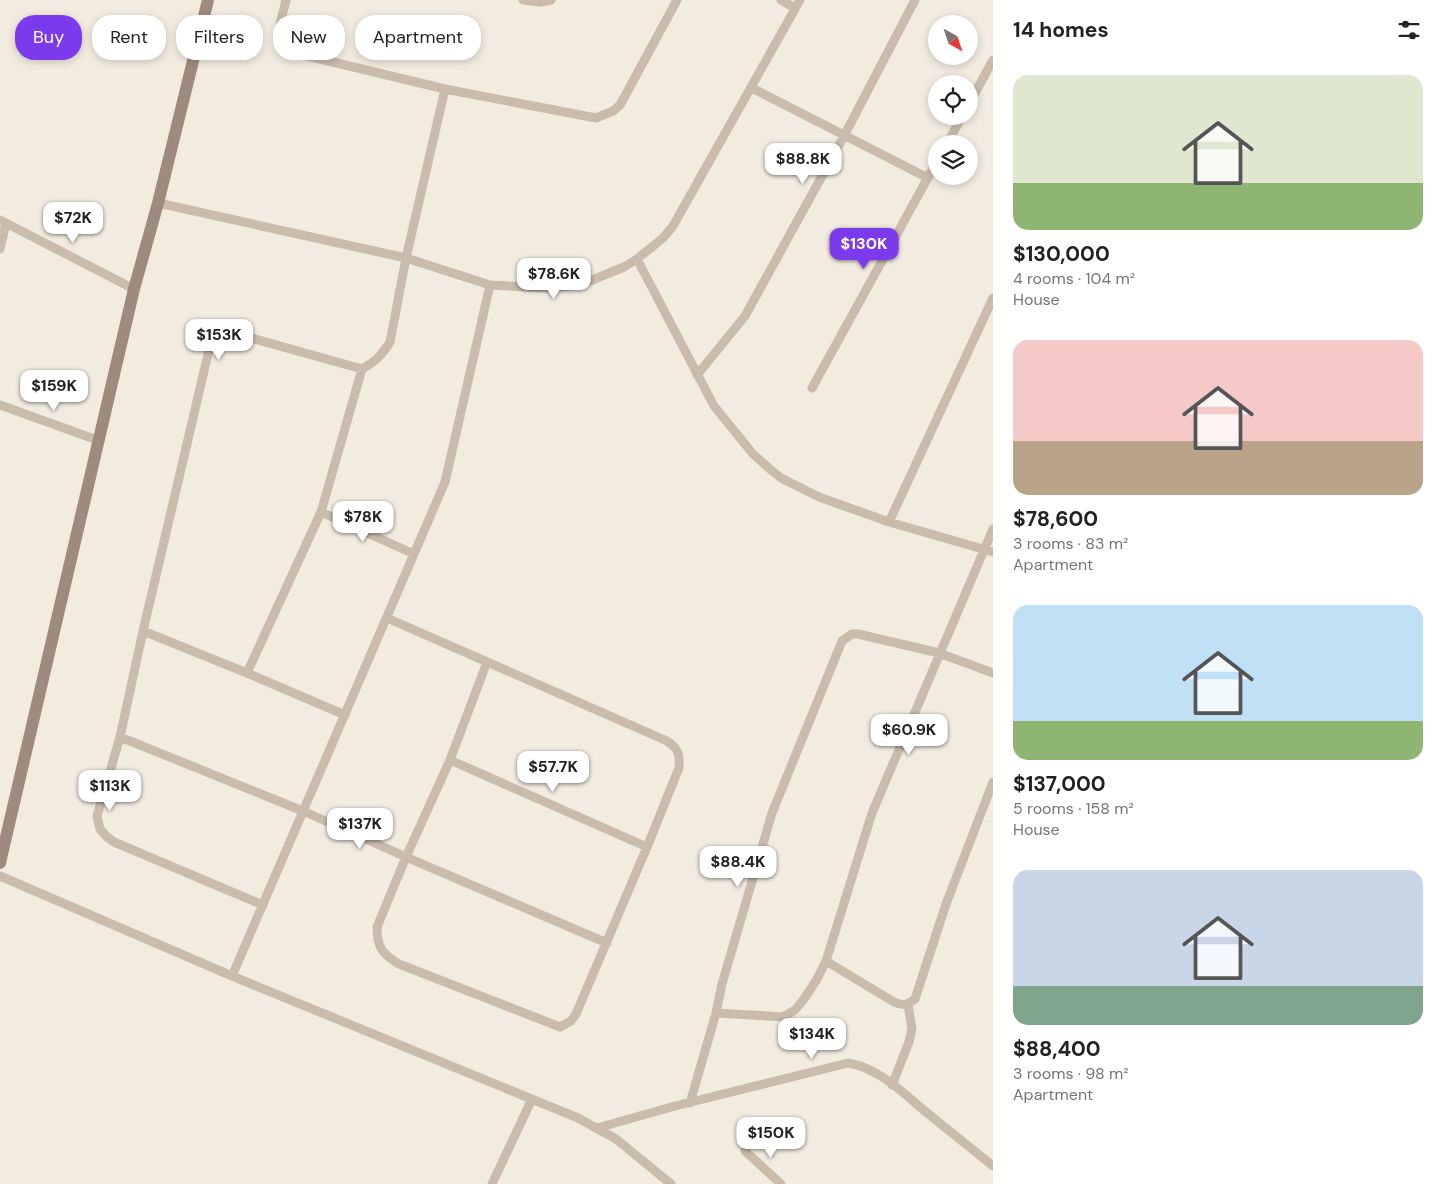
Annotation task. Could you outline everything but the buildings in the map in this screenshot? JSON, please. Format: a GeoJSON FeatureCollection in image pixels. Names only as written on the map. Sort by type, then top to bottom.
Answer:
{"type":"FeatureCollection","features":[{"type":"Feature","properties":{"kind":"street"},"geometry":{"type":"LineString","coordinates":[[0,863],[134,289],[158,203],[208,0]]}},
{"type":"Feature","properties":{"kind":"street"},"geometry":{"type":"LineString","coordinates":[[286,0],[278,35],[281,42],[291,52],[445,89],[596,118],[604,116],[620,105],[677,0]]}},
{"type":"Feature","properties":{"kind":"street"},"geometry":{"type":"LineString","coordinates":[[523,0],[540,2],[551,0]]}},
{"type":"Feature","properties":{"kind":"street"},"geometry":{"type":"LineString","coordinates":[[158,203],[406,258],[490,285],[548,288],[580,285],[624,267],[637,259],[663,238],[673,226],[798,4],[781,0]]}},
{"type":"Feature","properties":{"kind":"street"},"geometry":{"type":"LineString","coordinates":[[697,375],[745,316],[844,136],[915,0]]}},
{"type":"Feature","properties":{"kind":"street"},"geometry":{"type":"LineString","coordinates":[[978,88],[993,60]]}},
{"type":"Feature","properties":{"kind":"street"},"geometry":{"type":"LineString","coordinates":[[752,88],[928,178],[812,388]]}},
{"type":"Feature","properties":{"kind":"street"},"geometry":{"type":"LineString","coordinates":[[263,905],[114,842],[106,837],[100,829],[97,816],[120,737],[143,631],[212,343],[216,336],[225,333],[237,334],[362,368],[374,362],[383,354],[390,342],[406,258],[445,89]]}},
{"type":"Feature","properties":{"kind":"street"},"geometry":{"type":"LineString","coordinates":[[0,249],[3,221],[134,289]]}},
{"type":"Feature","properties":{"kind":"street"},"geometry":{"type":"LineString","coordinates":[[637,259],[714,406],[753,454],[771,470],[781,478],[819,497],[889,522],[989,551]]}},
{"type":"Feature","properties":{"kind":"street"},"geometry":{"type":"LineString","coordinates":[[232,976],[436,504],[446,476],[490,285]]}},
{"type":"Feature","properties":{"kind":"street"},"geometry":{"type":"LineString","coordinates":[[889,522],[993,298]]}},
{"type":"Feature","properties":{"kind":"street"},"geometry":{"type":"LineString","coordinates":[[247,673],[321,512],[362,368]]}},
{"type":"Feature","properties":{"kind":"street"},"geometry":{"type":"LineString","coordinates":[[0,405],[100,441]]}},
{"type":"Feature","properties":{"kind":"street"},"geometry":{"type":"LineString","coordinates":[[321,512],[414,554]]}},
{"type":"Feature","properties":{"kind":"street"},"geometry":{"type":"LineString","coordinates":[[716,1012],[783,1017],[795,1010],[804,1000],[817,979],[826,960],[872,813],[940,653],[989,551],[993,529]]}},
{"type":"Feature","properties":{"kind":"street"},"geometry":{"type":"LineString","coordinates":[[387,618],[487,662],[667,742],[678,751],[680,757],[679,768],[607,943],[576,1014],[571,1021],[560,1027],[399,964],[386,957],[377,937],[377,926],[450,760],[487,662]]}},
{"type":"Feature","properties":{"kind":"street"},"geometry":{"type":"LineString","coordinates":[[143,631],[345,715]]}},
{"type":"Feature","properties":{"kind":"street"},"geometry":{"type":"LineString","coordinates":[[690,1103],[716,1012],[718,997],[772,813],[842,641],[847,636],[858,634],[940,653],[993,673]]}},
{"type":"Feature","properties":{"kind":"street"},"geometry":{"type":"LineString","coordinates":[[120,737],[303,811],[607,943]]}},
{"type":"Feature","properties":{"kind":"street"},"geometry":{"type":"LineString","coordinates":[[450,760],[648,847]]}},
{"type":"Feature","properties":{"kind":"street"},"geometry":{"type":"LineString","coordinates":[[826,960],[894,1002],[901,1005],[908,1004],[915,999],[946,904],[993,782]]}},
{"type":"Feature","properties":{"kind":"street"},"geometry":{"type":"LineString","coordinates":[[0,876],[232,976],[578,1118],[616,1139],[671,1184]]}},
{"type":"Feature","properties":{"kind":"street"},"geometry":{"type":"LineString","coordinates":[[892,1085],[909,1042],[912,1029],[908,1004]]}},
{"type":"Feature","properties":{"kind":"street"},"geometry":{"type":"LineString","coordinates":[[597,1128],[848,1063],[861,1065],[873,1071],[993,1166]]}},
{"type":"Feature","properties":{"kind":"street"},"geometry":{"type":"LineString","coordinates":[[492,1184],[532,1099]]}},
{"type":"Feature","properties":{"kind":"street"},"geometry":{"type":"LineString","coordinates":[[745,1150],[781,1184]]}}]}
